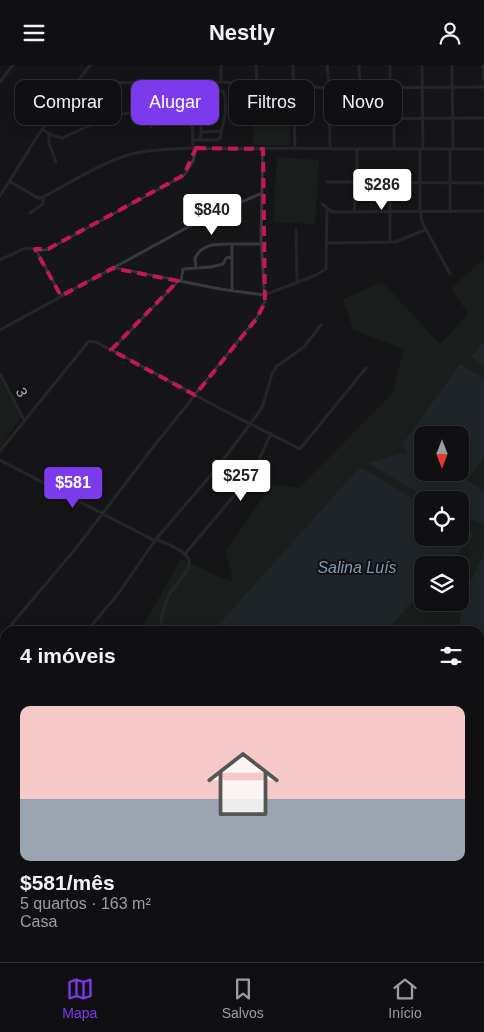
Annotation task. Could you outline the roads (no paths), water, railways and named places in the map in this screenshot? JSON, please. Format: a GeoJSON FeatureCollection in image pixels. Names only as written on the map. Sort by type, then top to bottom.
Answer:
{"type":"FeatureCollection","features":[{"type":"Feature","properties":{"kind":"street"},"geometry":{"type":"LineString","coordinates":[[0,81],[13,65]]}},
{"type":"Feature","properties":{"kind":"street"},"geometry":{"type":"LineString","coordinates":[[79,80],[90,65]]}},
{"type":"Feature","properties":{"kind":"street"},"geometry":{"type":"LineString","coordinates":[[221,65],[221,82],[229,83]]}},
{"type":"Feature","properties":{"kind":"street"},"geometry":{"type":"LineString","coordinates":[[256,65],[257,80]]}},
{"type":"Feature","properties":{"kind":"street"},"geometry":{"type":"LineString","coordinates":[[293,65],[294,80]]}},
{"type":"Feature","properties":{"kind":"street"},"geometry":{"type":"LineString","coordinates":[[327,65],[328,80]]}},
{"type":"Feature","properties":{"kind":"street"},"geometry":{"type":"LineString","coordinates":[[360,65],[361,80]]}},
{"type":"Feature","properties":{"kind":"street"},"geometry":{"type":"LineString","coordinates":[[390,65],[391,80]]}},
{"type":"Feature","properties":{"kind":"street"},"geometry":{"type":"LineString","coordinates":[[422,65],[423,118],[420,212],[425,230],[450,274]]}},
{"type":"Feature","properties":{"kind":"street"},"geometry":{"type":"LineString","coordinates":[[450,212],[453,118],[452,65]]}},
{"type":"Feature","properties":{"kind":"street"},"geometry":{"type":"LineString","coordinates":[[483,65],[484,80]]}},
{"type":"Feature","properties":{"kind":"street"},"geometry":{"type":"LineString","coordinates":[[402,88],[484,87]]}},
{"type":"Feature","properties":{"kind":"street"},"geometry":{"type":"LineString","coordinates":[[193,140],[199,140],[218,140],[224,119],[225,93],[223,91],[203,91],[201,93],[201,132],[199,140]]}},
{"type":"Feature","properties":{"kind":"street"},"geometry":{"type":"LineString","coordinates":[[42,129],[57,138],[62,138],[104,119],[131,113]]}},
{"type":"Feature","properties":{"kind":"street"},"geometry":{"type":"LineString","coordinates":[[402,118],[484,118]]}},
{"type":"Feature","properties":{"kind":"street"},"geometry":{"type":"LineString","coordinates":[[0,196],[45,125]]}},
{"type":"Feature","properties":{"kind":"street"},"geometry":{"type":"LineString","coordinates":[[0,260],[21,249],[48,249],[184,175],[193,161],[193,125]]}},
{"type":"Feature","properties":{"kind":"street"},"geometry":{"type":"LineString","coordinates":[[295,125],[295,149]]}},
{"type":"Feature","properties":{"kind":"street"},"geometry":{"type":"LineString","coordinates":[[330,125],[330,149]]}},
{"type":"Feature","properties":{"kind":"street"},"geometry":{"type":"LineString","coordinates":[[394,125],[394,149]]}},
{"type":"Feature","properties":{"kind":"street"},"geometry":{"type":"LineString","coordinates":[[201,132],[221,131]]}},
{"type":"Feature","properties":{"kind":"street"},"geometry":{"type":"LineString","coordinates":[[49,134],[49,143],[56,162]]}},
{"type":"Feature","properties":{"kind":"street"},"geometry":{"type":"LineString","coordinates":[[9,181],[38,198],[43,197],[100,166],[129,155],[156,149],[484,149]]}},
{"type":"Feature","properties":{"kind":"street"},"geometry":{"type":"LineString","coordinates":[[10,626],[59,570],[263,308],[261,244],[263,149]]}},
{"type":"Feature","properties":{"kind":"street"},"geometry":{"type":"LineString","coordinates":[[354,212],[358,149]]}},
{"type":"Feature","properties":{"kind":"street"},"geometry":{"type":"LineString","coordinates":[[327,182],[484,183]]}},
{"type":"Feature","properties":{"kind":"street"},"geometry":{"type":"LineString","coordinates":[[390,182],[390,241]]}},
{"type":"Feature","properties":{"kind":"street"},"geometry":{"type":"LineString","coordinates":[[0,330],[199,221],[262,193]]}},
{"type":"Feature","properties":{"kind":"street"},"geometry":{"type":"LineString","coordinates":[[30,213],[44,204],[43,197]]}},
{"type":"Feature","properties":{"kind":"street"},"geometry":{"type":"LineString","coordinates":[[322,204],[332,212],[484,211]]}},
{"type":"Feature","properties":{"kind":"street"},"geometry":{"type":"LineString","coordinates":[[113,268],[232,291],[264,295],[314,276],[326,269],[326,209]]}},
{"type":"Feature","properties":{"kind":"street"},"geometry":{"type":"LineString","coordinates":[[296,230],[297,282]]}},
{"type":"Feature","properties":{"kind":"street"},"geometry":{"type":"LineString","coordinates":[[327,243],[386,243],[399,241],[425,230]]}},
{"type":"Feature","properties":{"kind":"street"},"geometry":{"type":"LineString","coordinates":[[232,244],[232,291]]}},
{"type":"Feature","properties":{"kind":"street"},"geometry":{"type":"LineString","coordinates":[[196,268],[195,258],[203,248],[213,245],[261,244]]}},
{"type":"Feature","properties":{"kind":"street"},"geometry":{"type":"LineString","coordinates":[[35,249],[61,296]]}},
{"type":"Feature","properties":{"kind":"street"},"geometry":{"type":"LineString","coordinates":[[110,350],[180,281],[183,269],[223,265],[226,258],[232,257]]}},
{"type":"Feature","properties":{"kind":"street"},"geometry":{"type":"LineString","coordinates":[[91,626],[118,593],[156,540],[217,468],[250,424],[263,405],[272,375],[277,366],[304,347],[321,325]]}},
{"type":"Feature","properties":{"kind":"street"},"geometry":{"type":"LineString","coordinates":[[0,451],[89,341],[96,342],[300,449],[366,368]]}},
{"type":"Feature","properties":{"kind":"street","name":"3"},"geometry":{"type":"LineString","coordinates":[[0,374],[24,420]]}},
{"type":"Feature","properties":{"kind":"street"},"geometry":{"type":"LineString","coordinates":[[184,555],[254,471],[271,433]]}},
{"type":"Feature","properties":{"kind":"street"},"geometry":{"type":"LineString","coordinates":[[0,460],[102,513],[173,547],[188,558],[189,567],[170,593],[161,626]]}},
{"type":"Feature","properties":{"kind":"water"},"geometry":{"type":"Polygon","coordinates":[[[484,341],[484,365],[471,357],[484,341]]]}},
{"type":"Feature","properties":{"kind":"water"},"geometry":{"type":"Polygon","coordinates":[[[460,364],[484,378],[484,458],[469,476],[469,426],[416,426],[460,364]]]}},
{"type":"Feature","properties":{"kind":"water"},"geometry":{"type":"Polygon","coordinates":[[[414,428],[414,481],[468,481],[484,491],[484,523],[469,519],[469,491],[415,491],[368,463],[407,452],[402,445],[414,428]]]}},
{"type":"Feature","properties":{"kind":"water","name":"Salina Luís"},"geometry":{"type":"Polygon","coordinates":[[[360,467],[414,499],[414,546],[464,546],[454,556],[414,556],[414,600],[390,626],[217,626],[360,467]]]}},
{"type":"Feature","properties":{"kind":"water","name":"Salina Luís"},"geometry":{"type":"Polygon","coordinates":[[[469,532],[474,535],[469,540],[469,532]]]}},
{"type":"Feature","properties":{"kind":"water"},"geometry":{"type":"Polygon","coordinates":[[[484,554],[484,626],[459,626],[461,611],[469,611],[469,583],[484,554]]]}}]}
